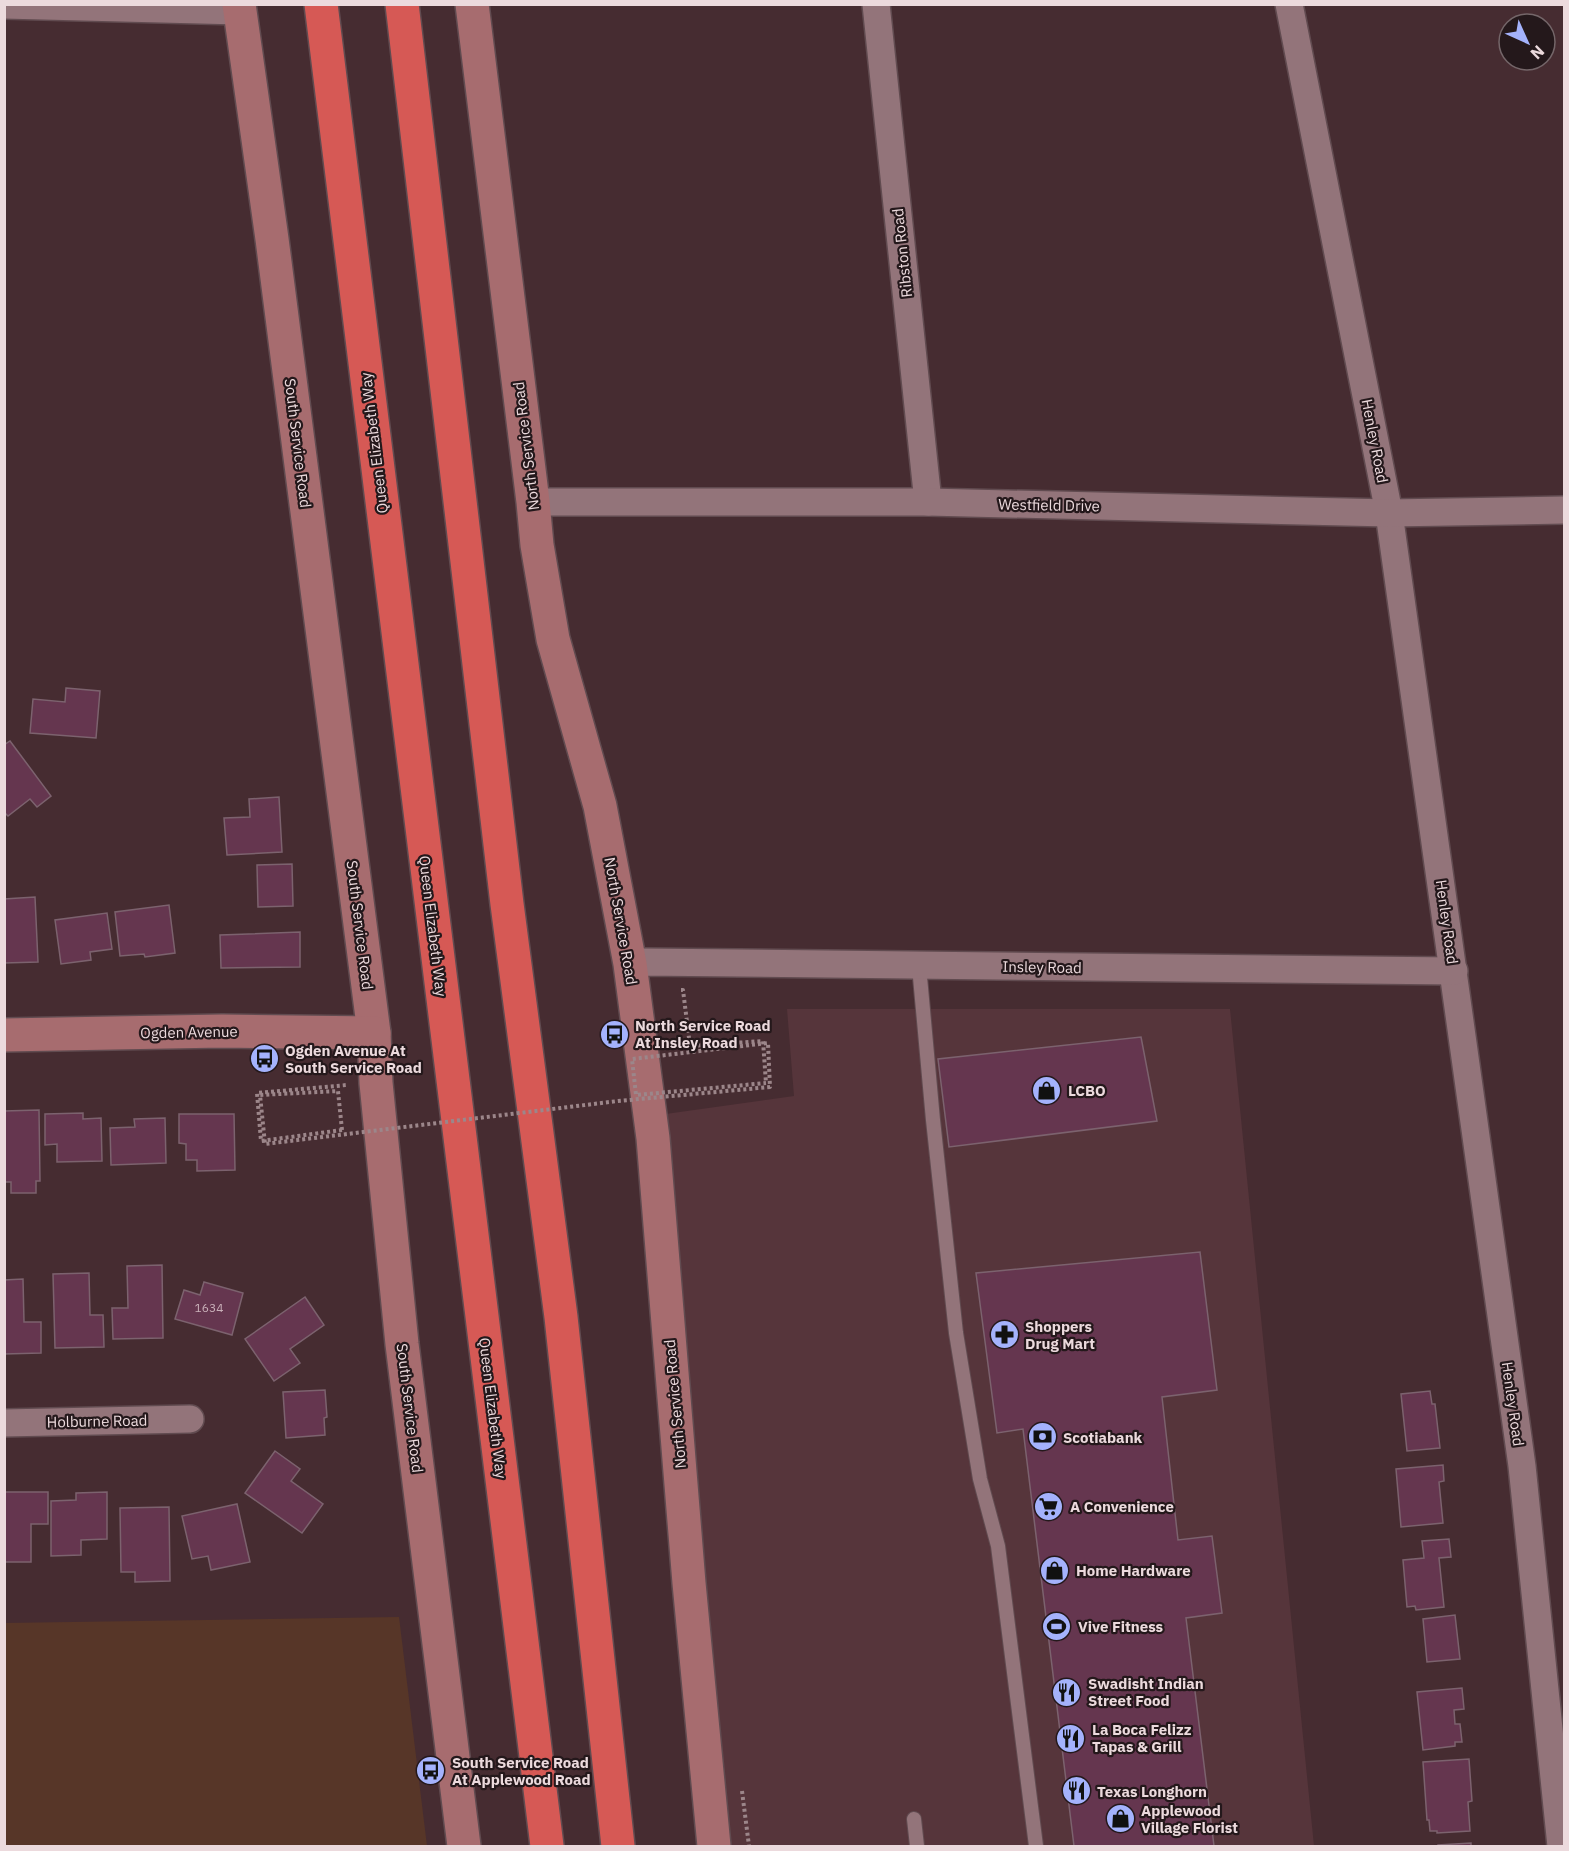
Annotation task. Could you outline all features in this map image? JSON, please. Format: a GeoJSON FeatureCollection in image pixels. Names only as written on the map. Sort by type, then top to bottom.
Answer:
{"type":"FeatureCollection","features":[{"type":"Feature","properties":{"kind":"highway","name":"Queen Elizabeth Way"},"geometry":{"type":"LineString","coordinates":[[321,4],[547,1846]]}},
{"type":"Feature","properties":{"kind":"highway"},"geometry":{"type":"LineString","coordinates":[[402,4],[507,904],[561,1317],[618,1846]]}},
{"type":"Feature","properties":{"kind":"main road","name":"North Service Road"},"geometry":{"type":"LineString","coordinates":[[472,4],[537,545],[553,639],[600,806],[630,964],[653,1138],[689,1583],[714,1846]]}},
{"type":"Feature","properties":{"kind":"main road","name":"South Service Road"},"geometry":{"type":"LineString","coordinates":[[239,8],[272,239],[374,1033],[376,1083],[403,1356],[464,1846]]}},
{"type":"Feature","properties":{"kind":"main road","name":"Ogden Avenue"},"geometry":{"type":"LineString","coordinates":[[4,1035],[222,1031],[374,1033]]}},
{"type":"Feature","properties":{"kind":"street","name":"Ribston Road"},"geometry":{"type":"LineString","coordinates":[[876,4],[928,502]]}},
{"type":"Feature","properties":{"kind":"street","name":"Henley Road"},"geometry":{"type":"LineString","coordinates":[[1289,4],[1389,513],[1522,1466],[1561,1846]]}},
{"type":"Feature","properties":{"kind":"street"},"geometry":{"type":"LineString","coordinates":[[4,6],[239,8]]}},
{"type":"Feature","properties":{"kind":"street","name":"Westfield Drive"},"geometry":{"type":"LineString","coordinates":[[533,502],[928,502],[1389,513],[1564,510]]}},
{"type":"Feature","properties":{"kind":"street","name":"Insley Road"},"geometry":{"type":"LineString","coordinates":[[630,964],[650,962],[1454,971]]}},
{"type":"Feature","properties":{"kind":"street","name":"Holburne Road"},"geometry":{"type":"LineString","coordinates":[[4,1423],[190,1419]]}},
{"type":"Feature","properties":{"kind":"lane"},"geometry":{"type":"LineString","coordinates":[[919,966],[956,1333],[980,1479],[998,1546],[1036,1846]]}},
{"type":"Feature","properties":{"kind":"lane"},"geometry":{"type":"LineString","coordinates":[[914,1820],[917,1846]]}},
{"type":"Feature","properties":{"kind":"path"},"geometry":{"type":"LineString","coordinates":[[376,1083],[257,1093],[261,1141],[342,1130],[338,1091],[260,1095],[265,1144],[618,1101],[770,1087],[768,1043],[632,1059],[636,1095],[766,1083],[763,1041],[690,1046],[683,990],[671,991]]}},
{"type":"Feature","properties":{"kind":"shaded area"},"geometry":{"type":"Polygon","coordinates":[[[787,1009],[1230,1009],[1314,1846],[725,1846],[637,1118],[794,1096],[787,1009]]]}},
{"type":"Feature","properties":{"kind":"shaded area"},"geometry":{"type":"Polygon","coordinates":[[[399,1617],[427,1846],[5,1846],[5,1623],[399,1617]]]}},
{"type":"Feature","properties":{"kind":"building"},"geometry":{"type":"Polygon","coordinates":[[[66,688],[100,691],[96,738],[30,733],[33,699],[65,702],[66,688]]]}},
{"type":"Feature","properties":{"kind":"building"},"geometry":{"type":"Polygon","coordinates":[[[10,741],[51,796],[37,807],[30,799],[8,816],[4,812],[4,745],[10,741]]]}},
{"type":"Feature","properties":{"kind":"building"},"geometry":{"type":"Polygon","coordinates":[[[279,797],[282,852],[227,855],[224,818],[250,817],[249,799],[279,797]]]}},
{"type":"Feature","properties":{"kind":"building"},"geometry":{"type":"Polygon","coordinates":[[[292,864],[293,906],[258,907],[257,865],[292,864]]]}},
{"type":"Feature","properties":{"kind":"building"},"geometry":{"type":"Polygon","coordinates":[[[35,897],[38,962],[4,963],[4,899],[35,897]]]}},
{"type":"Feature","properties":{"kind":"building"},"geometry":{"type":"Polygon","coordinates":[[[169,905],[175,953],[145,957],[144,954],[120,956],[115,912],[169,905]]]}},
{"type":"Feature","properties":{"kind":"building"},"geometry":{"type":"Polygon","coordinates":[[[107,913],[112,949],[90,952],[91,960],[61,964],[55,920],[107,913]]]}},
{"type":"Feature","properties":{"kind":"building"},"geometry":{"type":"Polygon","coordinates":[[[300,932],[300,967],[221,968],[220,935],[300,932]]]}},
{"type":"Feature","properties":{"kind":"building","name":"LCBO"},"geometry":{"type":"Polygon","coordinates":[[[1141,1037],[1157,1121],[949,1147],[938,1059],[1141,1037]]]}},
{"type":"Feature","properties":{"kind":"building"},"geometry":{"type":"Polygon","coordinates":[[[39,1110],[40,1181],[36,1181],[36,1193],[11,1193],[11,1182],[4,1182],[4,1111],[39,1110]]]}},
{"type":"Feature","properties":{"kind":"building"},"geometry":{"type":"Polygon","coordinates":[[[83,1113],[83,1119],[101,1118],[102,1161],[57,1162],[57,1144],[45,1145],[45,1114],[83,1113]]]}},
{"type":"Feature","properties":{"kind":"building"},"geometry":{"type":"Polygon","coordinates":[[[179,1114],[234,1114],[235,1170],[197,1171],[197,1160],[186,1160],[186,1144],[179,1143],[179,1114]]]}},
{"type":"Feature","properties":{"kind":"building"},"geometry":{"type":"Polygon","coordinates":[[[165,1118],[166,1163],[111,1165],[110,1128],[135,1127],[134,1119],[165,1118]]]}},
{"type":"Feature","properties":{"kind":"building"},"geometry":{"type":"Polygon","coordinates":[[[1200,1252],[1217,1390],[1162,1397],[1178,1540],[1212,1536],[1222,1613],[1186,1618],[1214,1846],[1074,1846],[1023,1429],[997,1433],[976,1273],[1200,1252]]]}},
{"type":"Feature","properties":{"kind":"building"},"geometry":{"type":"Polygon","coordinates":[[[162,1265],[163,1338],[113,1339],[112,1308],[128,1308],[127,1266],[162,1265]]]}},
{"type":"Feature","properties":{"kind":"building"},"geometry":{"type":"Polygon","coordinates":[[[89,1273],[90,1315],[103,1315],[104,1347],[55,1348],[53,1274],[89,1273]]]}},
{"type":"Feature","properties":{"kind":"building"},"geometry":{"type":"Polygon","coordinates":[[[23,1279],[24,1322],[41,1322],[41,1353],[4,1354],[4,1280],[23,1279]]]}},
{"type":"Feature","properties":{"kind":"building"},"geometry":{"type":"Polygon","coordinates":[[[204,1282],[243,1293],[232,1335],[175,1319],[184,1290],[200,1295],[204,1282]]]}},
{"type":"Feature","properties":{"kind":"building"},"geometry":{"type":"Polygon","coordinates":[[[305,1297],[324,1325],[290,1349],[300,1363],[274,1381],[245,1339],[305,1297]]]}},
{"type":"Feature","properties":{"kind":"building"},"geometry":{"type":"Polygon","coordinates":[[[325,1390],[327,1417],[324,1418],[325,1435],[286,1438],[283,1392],[325,1390]]]}},
{"type":"Feature","properties":{"kind":"building"},"geometry":{"type":"Polygon","coordinates":[[[1430,1391],[1432,1404],[1435,1404],[1440,1448],[1407,1451],[1401,1394],[1430,1391]]]}},
{"type":"Feature","properties":{"kind":"building"},"geometry":{"type":"Polygon","coordinates":[[[275,1451],[300,1469],[291,1481],[323,1504],[302,1533],[245,1493],[275,1451]]]}},
{"type":"Feature","properties":{"kind":"building"},"geometry":{"type":"Polygon","coordinates":[[[1443,1465],[1444,1481],[1439,1482],[1443,1523],[1401,1527],[1396,1469],[1443,1465]]]}},
{"type":"Feature","properties":{"kind":"building"},"geometry":{"type":"Polygon","coordinates":[[[4,1492],[48,1492],[48,1524],[31,1524],[31,1562],[4,1562],[4,1492]]]}},
{"type":"Feature","properties":{"kind":"building"},"geometry":{"type":"Polygon","coordinates":[[[107,1492],[107,1539],[81,1540],[81,1555],[51,1556],[51,1501],[76,1500],[76,1493],[107,1492]]]}},
{"type":"Feature","properties":{"kind":"building"},"geometry":{"type":"Polygon","coordinates":[[[237,1504],[250,1562],[211,1570],[208,1556],[192,1559],[182,1516],[237,1504]]]}},
{"type":"Feature","properties":{"kind":"building"},"geometry":{"type":"Polygon","coordinates":[[[169,1507],[170,1581],[135,1582],[135,1572],[121,1572],[120,1508],[169,1507]]]}},
{"type":"Feature","properties":{"kind":"building"},"geometry":{"type":"Polygon","coordinates":[[[1449,1539],[1451,1557],[1439,1558],[1444,1607],[1416,1610],[1415,1606],[1407,1607],[1403,1560],[1424,1558],[1422,1541],[1449,1539]]]}},
{"type":"Feature","properties":{"kind":"building"},"geometry":{"type":"Polygon","coordinates":[[[1455,1615],[1460,1659],[1427,1662],[1423,1619],[1455,1615]]]}},
{"type":"Feature","properties":{"kind":"building"},"geometry":{"type":"Polygon","coordinates":[[[1462,1688],[1464,1709],[1454,1710],[1455,1724],[1460,1724],[1462,1742],[1455,1742],[1455,1746],[1423,1750],[1417,1692],[1462,1688]]]}},
{"type":"Feature","properties":{"kind":"building"},"geometry":{"type":"Polygon","coordinates":[[[1469,1759],[1472,1801],[1468,1802],[1470,1831],[1437,1833],[1437,1831],[1430,1831],[1429,1820],[1427,1820],[1423,1762],[1469,1759]]]}},
{"type":"Feature","properties":{"kind":"building"},"geometry":{"type":"Polygon","coordinates":[[[1471,1843],[1471,1846],[1438,1846],[1438,1845],[1471,1843]]]}},
{"type":"Feature","properties":{"kind":"place","name":"North Service Road At Insley Road"},"geometry":{"type":"Point","coordinates":[614,1034]}},
{"type":"Feature","properties":{"kind":"place","name":"Ogden Avenue At South Service Road"},"geometry":{"type":"Point","coordinates":[264,1059]}},
{"type":"Feature","properties":{"kind":"place","name":"LCBO"},"geometry":{"type":"Point","coordinates":[1047,1090]}},
{"type":"Feature","properties":{"kind":"place","name":"Shoppers Drug Mart"},"geometry":{"type":"Point","coordinates":[1004,1335]}},
{"type":"Feature","properties":{"kind":"place","name":"Scotiabank"},"geometry":{"type":"Point","coordinates":[1042,1437]}},
{"type":"Feature","properties":{"kind":"place","name":"A Convenience"},"geometry":{"type":"Point","coordinates":[1049,1506]}},
{"type":"Feature","properties":{"kind":"place","name":"Home Hardware"},"geometry":{"type":"Point","coordinates":[1055,1570]}},
{"type":"Feature","properties":{"kind":"place","name":"Vive Fitness"},"geometry":{"type":"Point","coordinates":[1057,1626]}},
{"type":"Feature","properties":{"kind":"place","name":"Swadisht Indian Street Food"},"geometry":{"type":"Point","coordinates":[1067,1692]}},
{"type":"Feature","properties":{"kind":"place","name":"La Boca Felizz Tapas & Grill"},"geometry":{"type":"Point","coordinates":[1071,1738]}},
{"type":"Feature","properties":{"kind":"place","name":"South Service Road At Applewood Road"},"geometry":{"type":"Point","coordinates":[431,1771]}},
{"type":"Feature","properties":{"kind":"place","name":"Texas Longhorn"},"geometry":{"type":"Point","coordinates":[1076,1791]}},
{"type":"Feature","properties":{"kind":"place","name":"Applewood Village Florist"},"geometry":{"type":"Point","coordinates":[1120,1819]}}]}
